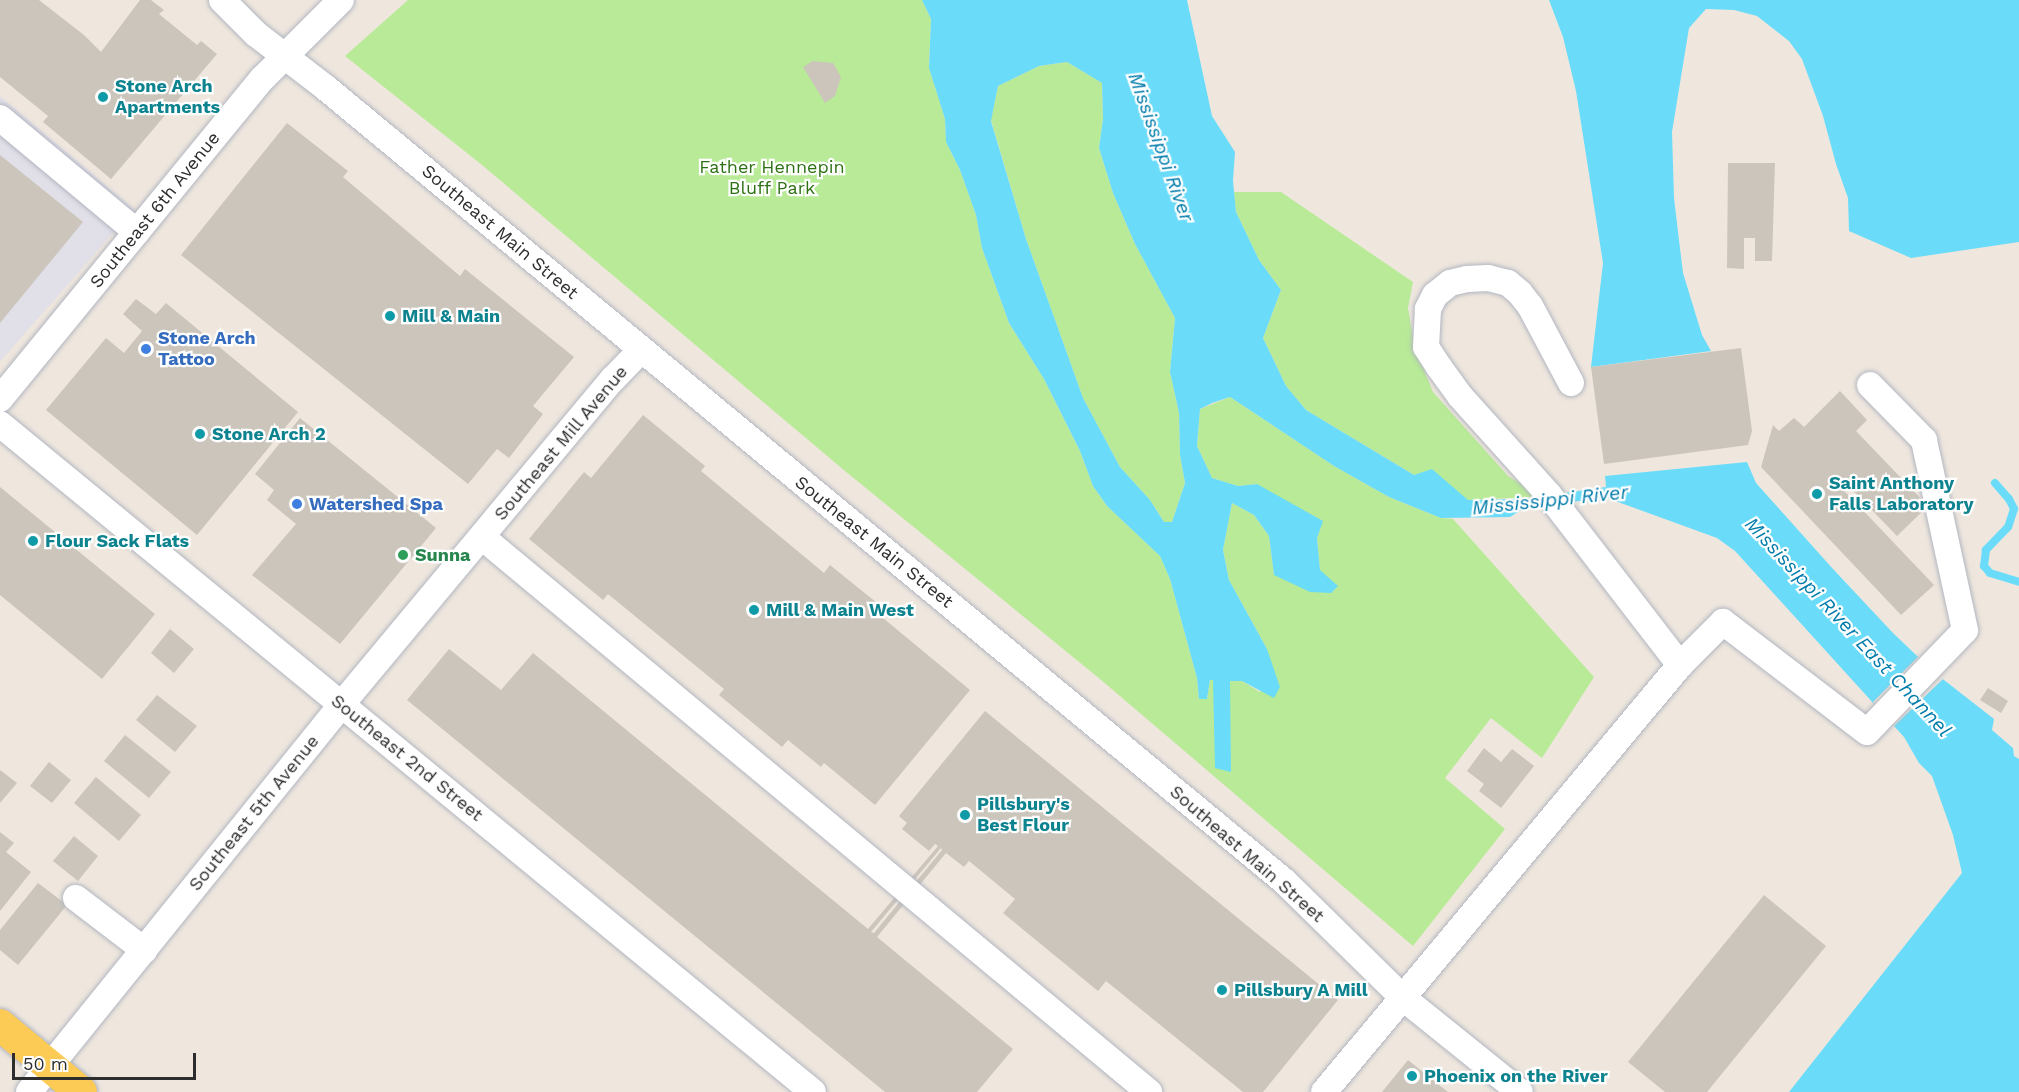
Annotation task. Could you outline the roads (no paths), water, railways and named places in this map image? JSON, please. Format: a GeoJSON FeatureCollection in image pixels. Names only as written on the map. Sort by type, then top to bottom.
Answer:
{"type":"FeatureCollection","features":[{"type":"Feature","properties":{"kind":"main road"},"geometry":{"type":"LineString","coordinates":[[0,1025],[81,1092]]}},
{"type":"Feature","properties":{"kind":"street","name":"Southeast Main Street"},"geometry":{"type":"LineString","coordinates":[[222,0],[256,34],[1285,882],[1402,997],[1520,1092]]}},
{"type":"Feature","properties":{"kind":"street","name":"Southeast 6th Avenue"},"geometry":{"type":"LineString","coordinates":[[0,399],[284,55],[341,0]]}},
{"type":"Feature","properties":{"kind":"street"},"geometry":{"type":"LineString","coordinates":[[0,118],[137,232]]}},
{"type":"Feature","properties":{"kind":"street"},"geometry":{"type":"LineString","coordinates":[[1571,383],[1530,306],[1508,283],[1488,278],[1467,279],[1450,283],[1435,295],[1428,309],[1426,347],[1460,396],[1552,500],[1680,665]]}},
{"type":"Feature","properties":{"kind":"street","name":"Southeast Mill Avenue"},"geometry":{"type":"LineString","coordinates":[[482,537],[613,379],[641,350]]}},
{"type":"Feature","properties":{"kind":"street"},"geometry":{"type":"LineString","coordinates":[[1324,1092],[1680,665],[1723,622],[1867,732],[1965,630],[1924,440],[1870,385]]}},
{"type":"Feature","properties":{"kind":"street","name":"Southeast 2nd Street"},"geometry":{"type":"LineString","coordinates":[[0,424],[813,1092]]}},
{"type":"Feature","properties":{"kind":"street"},"geometry":{"type":"LineString","coordinates":[[482,537],[1149,1092]]}},
{"type":"Feature","properties":{"kind":"street","name":"Southeast 5th Avenue"},"geometry":{"type":"LineString","coordinates":[[29,1092],[341,705],[482,537]]}},
{"type":"Feature","properties":{"kind":"street"},"geometry":{"type":"LineString","coordinates":[[76,898],[144,950]]}},
{"type":"Feature","properties":{"kind":"water"},"geometry":{"type":"Polygon","coordinates":[[[922,0],[1187,0],[1212,116],[1235,152],[1233,181],[1236,212],[1259,260],[1281,290],[1263,338],[1286,386],[1306,410],[1414,475],[1432,469],[1468,500],[1522,499],[1606,487],[1605,476],[1747,462],[1756,483],[1833,569],[1893,633],[1935,673],[1994,719],[1992,730],[2013,748],[2014,756],[2019,759],[2019,1092],[1789,1092],[1962,873],[1953,835],[1932,776],[1919,763],[1904,737],[1735,551],[1717,538],[1607,498],[1526,507],[1510,517],[1441,518],[1389,497],[1334,466],[1230,397],[1212,403],[1200,409],[1197,446],[1212,478],[1238,486],[1257,484],[1323,521],[1317,538],[1320,570],[1338,586],[1331,593],[1310,592],[1274,575],[1269,536],[1254,515],[1232,503],[1223,550],[1229,580],[1267,649],[1280,687],[1274,698],[1242,681],[1230,681],[1231,772],[1215,768],[1213,680],[1210,680],[1207,699],[1199,699],[1197,678],[1170,579],[1160,556],[1107,506],[1093,486],[1080,451],[1044,379],[1009,323],[982,248],[976,215],[960,170],[946,142],[945,119],[929,68],[931,19],[922,0]],[[1067,62],[1039,66],[998,86],[991,121],[1026,239],[1083,398],[1120,467],[1150,500],[1164,522],[1172,522],[1185,483],[1180,455],[1179,413],[1170,372],[1175,318],[1135,244],[1113,193],[1099,148],[1103,119],[1102,83],[1067,62]]]}},
{"type":"Feature","properties":{"kind":"water"},"geometry":{"type":"Polygon","coordinates":[[[1549,0],[2019,0],[2019,242],[1911,258],[1849,231],[1848,198],[1823,116],[1802,59],[1789,41],[1757,16],[1734,10],[1706,9],[1689,28],[1672,132],[1674,198],[1683,273],[1702,335],[1711,351],[1591,367],[1603,263],[1576,91],[1563,37],[1549,0]]]}},
{"type":"Feature","properties":{"kind":"waterway"},"geometry":{"type":"LineString","coordinates":[[1995,483],[2009,499],[2014,509],[2008,527],[1986,550],[1984,566],[1990,573],[2019,582]]}},
{"type":"Feature","properties":{"kind":"place","name":"Stone Arch Apartments"},"geometry":{"type":"Point","coordinates":[103,97]}},
{"type":"Feature","properties":{"kind":"place","name":"Mill & Main"},"geometry":{"type":"Point","coordinates":[390,316]}},
{"type":"Feature","properties":{"kind":"place","name":"Stone Arch Tattoo"},"geometry":{"type":"Point","coordinates":[146,349]}},
{"type":"Feature","properties":{"kind":"place","name":"Stone Arch 2"},"geometry":{"type":"Point","coordinates":[200,434]}},
{"type":"Feature","properties":{"kind":"place","name":"Saint Anthony Falls Laboratory"},"geometry":{"type":"Point","coordinates":[1817,494]}},
{"type":"Feature","properties":{"kind":"place","name":"Watershed Spa"},"geometry":{"type":"Point","coordinates":[297,504]}},
{"type":"Feature","properties":{"kind":"place","name":"Flour Sack Flats"},"geometry":{"type":"Point","coordinates":[33,541]}},
{"type":"Feature","properties":{"kind":"place","name":"Sunna"},"geometry":{"type":"Point","coordinates":[403,555]}},
{"type":"Feature","properties":{"kind":"place","name":"Mill & Main West"},"geometry":{"type":"Point","coordinates":[754,610]}},
{"type":"Feature","properties":{"kind":"place","name":"Pillsbury's Best Flour"},"geometry":{"type":"Point","coordinates":[965,815]}},
{"type":"Feature","properties":{"kind":"place","name":"Pillsbury A Mill"},"geometry":{"type":"Point","coordinates":[1222,990]}},
{"type":"Feature","properties":{"kind":"place","name":"Phoenix on the River"},"geometry":{"type":"Point","coordinates":[1412,1076]}},
{"type":"Feature","properties":{"kind":"water label","name":"Mississippi River"},"geometry":{"type":"Point","coordinates":[1161,147]}},
{"type":"Feature","properties":{"kind":"water label","name":"Mississippi River"},"geometry":{"type":"Point","coordinates":[1550,500]}},
{"type":"Feature","properties":{"kind":"water label","name":"Mississippi River East Channel"},"geometry":{"type":"Point","coordinates":[1848,627]}},
{"type":"Feature","properties":{"kind":"park label","name":"Father Hennepin Bluff Park"},"geometry":{"type":"Point","coordinates":[772,178]}}]}
